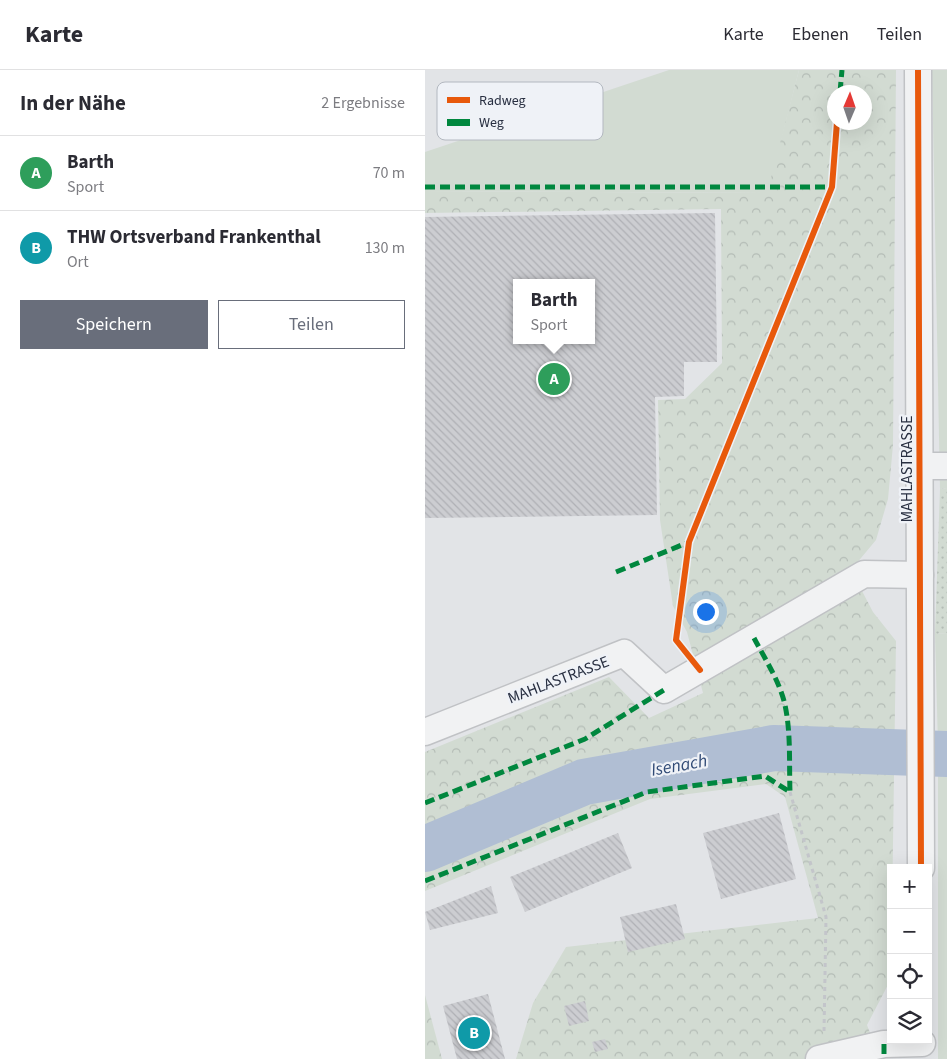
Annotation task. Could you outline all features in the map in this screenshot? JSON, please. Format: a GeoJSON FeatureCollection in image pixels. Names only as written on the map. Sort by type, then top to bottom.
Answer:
{"type":"FeatureCollection","features":[{"type":"Feature","properties":{"kind":"street","name":"MAHLASTRASSE"},"geometry":{"type":"LineString","coordinates":[[918,70],[921,864]]}},
{"type":"Feature","properties":{"kind":"street"},"geometry":{"type":"LineString","coordinates":[[919,466],[947,466]]}},
{"type":"Feature","properties":{"kind":"street","name":"MAHLASTRASSE"},"geometry":{"type":"LineString","coordinates":[[425,732],[624,654],[664,690],[864,574],[920,575]]}},
{"type":"Feature","properties":{"kind":"street"},"geometry":{"type":"LineString","coordinates":[[821,1058],[884,1044],[922,1047]]}},
{"type":"Feature","properties":{"kind":"path"},"geometry":{"type":"LineString","coordinates":[[790,792],[826,917],[821,1058]]}},
{"type":"Feature","properties":{"kind":"green space"},"geometry":{"type":"Polygon","coordinates":[[[669,70],[799,70],[768,193],[425,191],[425,152],[461,140],[603,140],[603,92],[669,70]]]}},
{"type":"Feature","properties":{"kind":"green space"},"geometry":{"type":"Polygon","coordinates":[[[799,70],[896,70],[893,445],[888,499],[876,540],[851,570],[873,612],[896,641],[893,864],[887,864],[887,987],[867,1025],[880,1059],[516,1059],[533,1003],[566,947],[818,918],[785,797],[766,784],[650,799],[425,891],[425,752],[609,677],[649,718],[703,693],[687,632],[673,606],[660,520],[658,400],[685,399],[722,363],[721,209],[425,213],[425,191],[767,193],[799,70]]]}},
{"type":"Feature","properties":{"kind":"green space"},"geometry":{"type":"Polygon","coordinates":[[[932,70],[947,70],[947,488],[940,489],[932,70]]]}},
{"type":"Feature","properties":{"kind":"green space"},"geometry":{"type":"Polygon","coordinates":[[[947,488],[947,633],[935,634],[940,489],[947,488]]]}},
{"type":"Feature","properties":{"kind":"green space"},"geometry":{"type":"Polygon","coordinates":[[[947,633],[947,746],[938,745],[935,634],[947,633]]]}},
{"type":"Feature","properties":{"kind":"green space"},"geometry":{"type":"Polygon","coordinates":[[[938,768],[947,768],[947,1059],[938,1059],[938,768]]]}},
{"type":"Feature","properties":{"kind":"green space"},"geometry":{"type":"Polygon","coordinates":[[[425,995],[442,1059],[425,1059],[425,995]]]}},
{"type":"Feature","properties":{"kind":"building"},"geometry":{"type":"Polygon","coordinates":[[[715,213],[717,362],[684,362],[684,396],[655,397],[657,515],[425,518],[425,217],[715,213]]]}},
{"type":"Feature","properties":{"kind":"building"},"geometry":{"type":"Polygon","coordinates":[[[779,813],[796,879],[721,899],[703,833],[779,813]]]}},
{"type":"Feature","properties":{"kind":"building"},"geometry":{"type":"Polygon","coordinates":[[[618,833],[632,868],[525,912],[510,877],[618,833]]]}},
{"type":"Feature","properties":{"kind":"building"},"geometry":{"type":"Polygon","coordinates":[[[491,886],[498,913],[430,930],[425,912],[491,886]]]}},
{"type":"Feature","properties":{"kind":"building"},"geometry":{"type":"Polygon","coordinates":[[[676,904],[685,939],[628,952],[620,917],[676,904]]]}},
{"type":"Feature","properties":{"kind":"building"},"geometry":{"type":"Polygon","coordinates":[[[488,994],[505,1059],[457,1059],[443,1006],[488,994]]]}},
{"type":"Feature","properties":{"kind":"building"},"geometry":{"type":"Polygon","coordinates":[[[585,1001],[589,1021],[569,1026],[564,1006],[585,1001]]]}},
{"type":"Feature","properties":{"kind":"building"},"geometry":{"type":"Polygon","coordinates":[[[605,1039],[608,1049],[595,1052],[592,1042],[605,1039]]]}},
{"type":"Feature","properties":{"kind":"waterway","name":"Isenach"},"geometry":{"type":"LineString","coordinates":[[425,849],[584,782],[774,748],[947,754]]}},
{"type":"Feature","properties":{"kind":"marked path"},"geometry":{"type":"LineString","coordinates":[[841,85],[842,70]]}},
{"type":"Feature","properties":{"kind":"marked path"},"geometry":{"type":"LineString","coordinates":[[425,187],[832,187]]}},
{"type":"Feature","properties":{"kind":"marked path"},"geometry":{"type":"LineString","coordinates":[[616,572],[689,542]]}},
{"type":"Feature","properties":{"kind":"marked path"},"geometry":{"type":"LineString","coordinates":[[754,638],[783,696],[789,737],[790,792]]}},
{"type":"Feature","properties":{"kind":"marked path"},"geometry":{"type":"LineString","coordinates":[[425,803],[585,739],[664,690]]}},
{"type":"Feature","properties":{"kind":"marked path"},"geometry":{"type":"LineString","coordinates":[[425,881],[647,792],[765,776],[790,792]]}},
{"type":"Feature","properties":{"kind":"marked path"},"geometry":{"type":"LineString","coordinates":[[884,1044],[884,1059]]}},
{"type":"Feature","properties":{"kind":"cycle path"},"geometry":{"type":"LineString","coordinates":[[918,70],[921,864]]}},
{"type":"Feature","properties":{"kind":"cycle path"},"geometry":{"type":"LineString","coordinates":[[700,670],[676,640],[689,542],[832,187],[836,130]]}},
{"type":"Feature","properties":{"kind":"place","name":"Barth"},"geometry":{"type":"Point","coordinates":[554,379]}},
{"type":"Feature","properties":{"kind":"place","name":"THW Ortsverband Frankenthal"},"geometry":{"type":"Point","coordinates":[474,1033]}}]}
